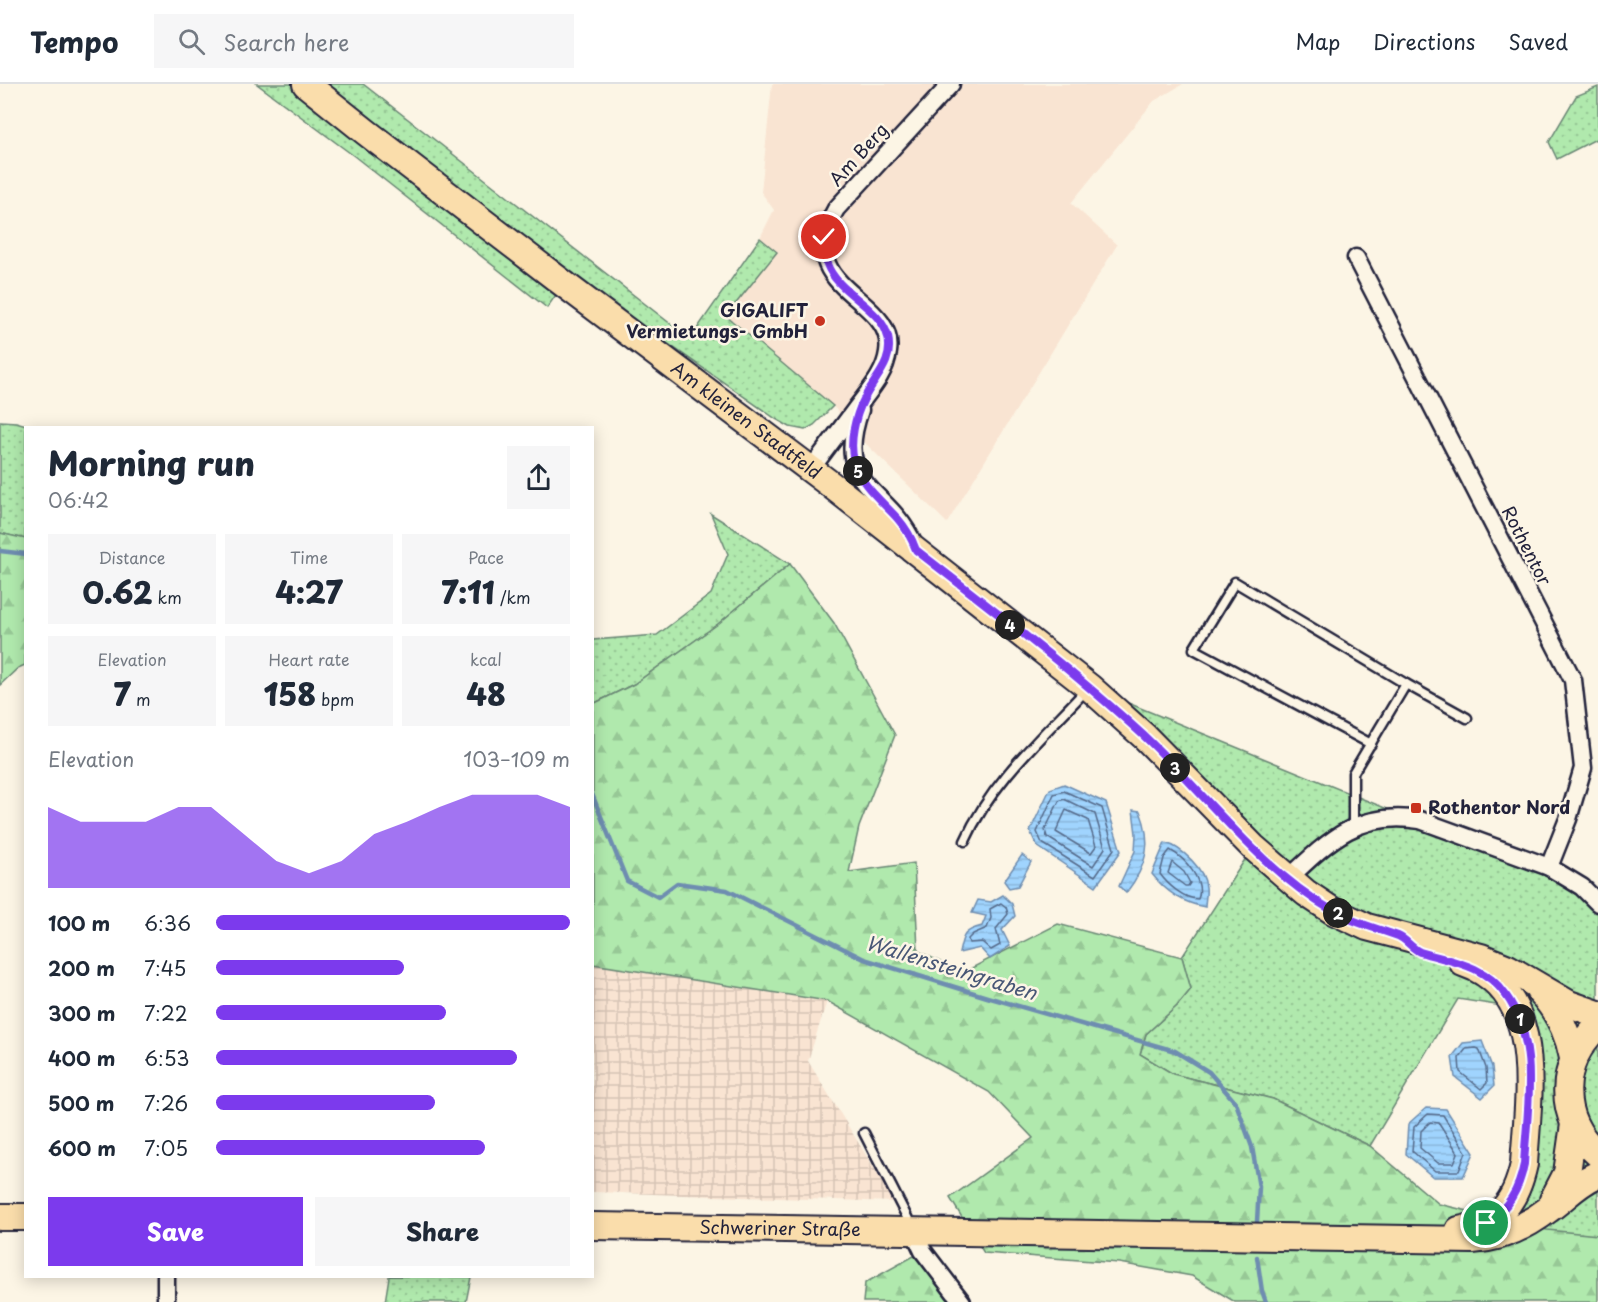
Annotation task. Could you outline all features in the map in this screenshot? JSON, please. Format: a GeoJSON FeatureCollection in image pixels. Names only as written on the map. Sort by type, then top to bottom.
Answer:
{"type":"FeatureCollection","features":[{"type":"Feature","properties":{"kind":"main road","name":"Am kleinen Stadtfeld"},"geometry":{"type":"LineString","coordinates":[[306,84],[564,284],[811,469],[1089,687],[1144,737],[1288,879],[1333,911],[1367,927],[1401,937]]}},
{"type":"Feature","properties":{"kind":"main road"},"geometry":{"type":"LineString","coordinates":[[1401,937],[1481,957],[1508,968],[1569,1004],[1598,1014]]}},
{"type":"Feature","properties":{"kind":"main road"},"geometry":{"type":"LineString","coordinates":[[1401,937],[1407,944],[1420,951],[1468,964],[1491,978],[1504,991],[1515,1008],[1525,1034],[1529,1058],[1524,1164],[1514,1195],[1504,1209],[1486,1223],[1443,1232],[1425,1240]]}},
{"type":"Feature","properties":{"kind":"main road"},"geometry":{"type":"LineString","coordinates":[[1529,981],[1546,998],[1559,1017],[1569,1037],[1573,1058]]}},
{"type":"Feature","properties":{"kind":"main road"},"geometry":{"type":"LineString","coordinates":[[1598,1026],[1583,1041],[1573,1058],[1568,1074],[1567,1091],[1574,1124],[1598,1154]]}},
{"type":"Feature","properties":{"kind":"main road"},"geometry":{"type":"LineString","coordinates":[[1536,1218],[1554,1199],[1567,1173],[1574,1124]]}},
{"type":"Feature","properties":{"kind":"main road"},"geometry":{"type":"LineString","coordinates":[[1536,1218],[1580,1183],[1598,1174]]}},
{"type":"Feature","properties":{"kind":"main road"},"geometry":{"type":"LineString","coordinates":[[0,1217],[24,1218]]}},
{"type":"Feature","properties":{"kind":"main road","name":"Schweriner Straße"},"geometry":{"type":"LineString","coordinates":[[594,1226],[1425,1240],[1491,1239],[1512,1233],[1536,1218]]}},
{"type":"Feature","properties":{"kind":"street","name":"Am Berg"},"geometry":{"type":"LineString","coordinates":[[811,469],[885,367],[889,348],[888,338],[879,319],[842,285],[826,263],[824,237],[828,223],[836,210],[951,84]]}},
{"type":"Feature","properties":{"kind":"street","name":"Rothentor"},"geometry":{"type":"LineString","coordinates":[[1356,258],[1573,680],[1582,768],[1568,819],[1550,867]]}},
{"type":"Feature","properties":{"kind":"street"},"geometry":{"type":"LineString","coordinates":[[864,398],[853,432],[854,462],[870,490],[900,521],[916,550]]}},
{"type":"Feature","properties":{"kind":"street"},"geometry":{"type":"LineString","coordinates":[[1288,879],[1320,850],[1353,827],[1386,819],[1404,818],[1420,820],[1550,867],[1582,887],[1598,903]]}},
{"type":"Feature","properties":{"kind":"street"},"geometry":{"type":"LineString","coordinates":[[913,1230],[923,1251],[962,1302]]}},
{"type":"Feature","properties":{"kind":"street"},"geometry":{"type":"LineString","coordinates":[[166,1278],[166,1302]]}},
{"type":"Feature","properties":{"kind":"lane"},"geometry":{"type":"LineString","coordinates":[[1371,744],[1194,649],[1235,582],[1467,718]]}},
{"type":"Feature","properties":{"kind":"lane"},"geometry":{"type":"LineString","coordinates":[[1353,827],[1353,773],[1406,684]]}},
{"type":"Feature","properties":{"kind":"lane"},"geometry":{"type":"LineString","coordinates":[[965,841],[990,797],[1089,687]]}},
{"type":"Feature","properties":{"kind":"lane"},"geometry":{"type":"LineString","coordinates":[[864,1133],[913,1230]]}},
{"type":"Feature","properties":{"kind":"shaded area"},"geometry":{"type":"Polygon","coordinates":[[[772,84],[1183,84],[1154,101],[1071,203],[1117,245],[947,523],[862,440],[833,406],[726,316],[777,252],[760,238],[774,210],[761,192],[772,84]]]}},
{"type":"Feature","properties":{"kind":"shaded area"},"geometry":{"type":"Polygon","coordinates":[[[594,964],[827,1001],[808,1061],[895,1202],[594,1192],[594,964]]]}},
{"type":"Feature","properties":{"kind":"green space"},"geometry":{"type":"Polygon","coordinates":[[[257,84],[301,84],[560,289],[547,308],[354,156],[257,84]]]}},
{"type":"Feature","properties":{"kind":"green space"},"geometry":{"type":"Polygon","coordinates":[[[324,84],[363,84],[690,339],[760,238],[777,252],[726,316],[833,406],[814,425],[805,430],[790,427],[776,419],[604,299],[324,84]]]}},
{"type":"Feature","properties":{"kind":"green space"},"geometry":{"type":"Polygon","coordinates":[[[1598,87],[1598,138],[1557,159],[1549,142],[1576,96],[1598,87]]]}},
{"type":"Feature","properties":{"kind":"green space"},"geometry":{"type":"Polygon","coordinates":[[[0,421],[16,422],[30,426],[24,426],[24,539],[0,533],[0,421]]]}},
{"type":"Feature","properties":{"kind":"green space"},"geometry":{"type":"Polygon","coordinates":[[[711,514],[790,564],[718,624],[634,684],[594,704],[594,640],[657,635],[711,594],[728,554],[711,514]]]}},
{"type":"Feature","properties":{"kind":"green space"},"geometry":{"type":"Polygon","coordinates":[[[0,533],[24,539],[24,665],[0,685],[0,533]]]}},
{"type":"Feature","properties":{"kind":"green space"},"geometry":{"type":"Polygon","coordinates":[[[790,564],[834,623],[895,735],[859,827],[849,872],[914,863],[918,951],[962,973],[1058,924],[1182,957],[1191,989],[1177,1006],[1146,1034],[1140,1054],[1173,1074],[1273,1099],[1370,1146],[1439,1204],[1547,1230],[1598,1235],[1598,1302],[1235,1302],[1192,1276],[1119,1263],[984,1253],[950,1198],[1033,1138],[989,1092],[827,1001],[594,964],[594,704],[634,684],[718,624],[790,564]]]}},
{"type":"Feature","properties":{"kind":"green space"},"geometry":{"type":"Polygon","coordinates":[[[1089,687],[1598,895],[1598,1248],[1478,1226],[1521,1178],[1515,1008],[1458,999],[1370,1146],[1273,1099],[1173,1074],[1140,1054],[1146,1034],[1177,1006],[1191,989],[1182,957],[1253,847],[1089,687]]]}},
{"type":"Feature","properties":{"kind":"green space"},"geometry":{"type":"Polygon","coordinates":[[[923,1251],[962,1302],[863,1302],[865,1283],[923,1251]]]}},
{"type":"Feature","properties":{"kind":"green space"},"geometry":{"type":"Polygon","coordinates":[[[389,1278],[471,1278],[466,1302],[385,1302],[389,1278]]]}},
{"type":"Feature","properties":{"kind":"water"},"geometry":{"type":"Polygon","coordinates":[[[1064,784],[1106,803],[1121,851],[1096,886],[1037,846],[1030,831],[1050,789],[1064,784]]]}},
{"type":"Feature","properties":{"kind":"water"},"geometry":{"type":"Polygon","coordinates":[[[1133,810],[1140,811],[1147,844],[1143,864],[1126,893],[1119,886],[1135,851],[1136,834],[1133,810]]]}},
{"type":"Feature","properties":{"kind":"water"},"geometry":{"type":"Polygon","coordinates":[[[1165,843],[1185,854],[1202,874],[1206,887],[1205,907],[1175,896],[1152,874],[1165,843]]]}},
{"type":"Feature","properties":{"kind":"water"},"geometry":{"type":"Polygon","coordinates":[[[1022,855],[1031,862],[1018,886],[1009,888],[1004,881],[1022,855]]]}},
{"type":"Feature","properties":{"kind":"water"},"geometry":{"type":"Polygon","coordinates":[[[1003,895],[1012,904],[1015,916],[1002,930],[1010,946],[990,959],[980,948],[959,953],[967,932],[982,926],[986,916],[972,913],[978,900],[991,902],[1003,895]]]}},
{"type":"Feature","properties":{"kind":"water"},"geometry":{"type":"Polygon","coordinates":[[[1482,1041],[1492,1067],[1494,1086],[1482,1098],[1455,1077],[1452,1057],[1463,1043],[1482,1041]]]}},
{"type":"Feature","properties":{"kind":"water"},"geometry":{"type":"Polygon","coordinates":[[[1426,1108],[1446,1109],[1474,1153],[1463,1177],[1433,1177],[1406,1154],[1408,1124],[1426,1108]]]}},
{"type":"Feature","properties":{"kind":"waterway","name":"Wallensteingraben"},"geometry":{"type":"LineString","coordinates":[[0,551],[24,554]]}},
{"type":"Feature","properties":{"kind":"waterway","name":"Wallensteingraben"},"geometry":{"type":"LineString","coordinates":[[594,799],[627,881],[658,897],[677,883],[727,890],[864,959],[1175,1051],[1209,1072],[1236,1103],[1252,1147],[1259,1187],[1257,1221]]}},
{"type":"Feature","properties":{"kind":"waterway","name":"Wallensteingraben"},"geometry":{"type":"LineString","coordinates":[[1257,1257],[1266,1302]]}},
{"type":"Feature","properties":{"kind":"place","name":"GIGALIFT Vermietungs- GmbH"},"geometry":{"type":"Point","coordinates":[820,321]}},
{"type":"Feature","properties":{"kind":"place","name":"Rothentor Nord"},"geometry":{"type":"Point","coordinates":[1416,808]}},
{"type":"Feature","properties":{"kind":"route"},"geometry":{"type":"LineString","coordinates":[[824,237],[826,263],[832,273],[879,319],[888,338],[889,348],[885,367],[864,398],[856,421],[852,443],[854,462],[870,490],[900,521],[916,550],[1089,687],[1144,737],[1253,847],[1306,893],[1333,911],[1367,927],[1401,937],[1407,944],[1420,951],[1468,964],[1491,978],[1504,991],[1521,1021],[1529,1058],[1524,1164],[1514,1195],[1504,1209],[1486,1223]]}}]}
